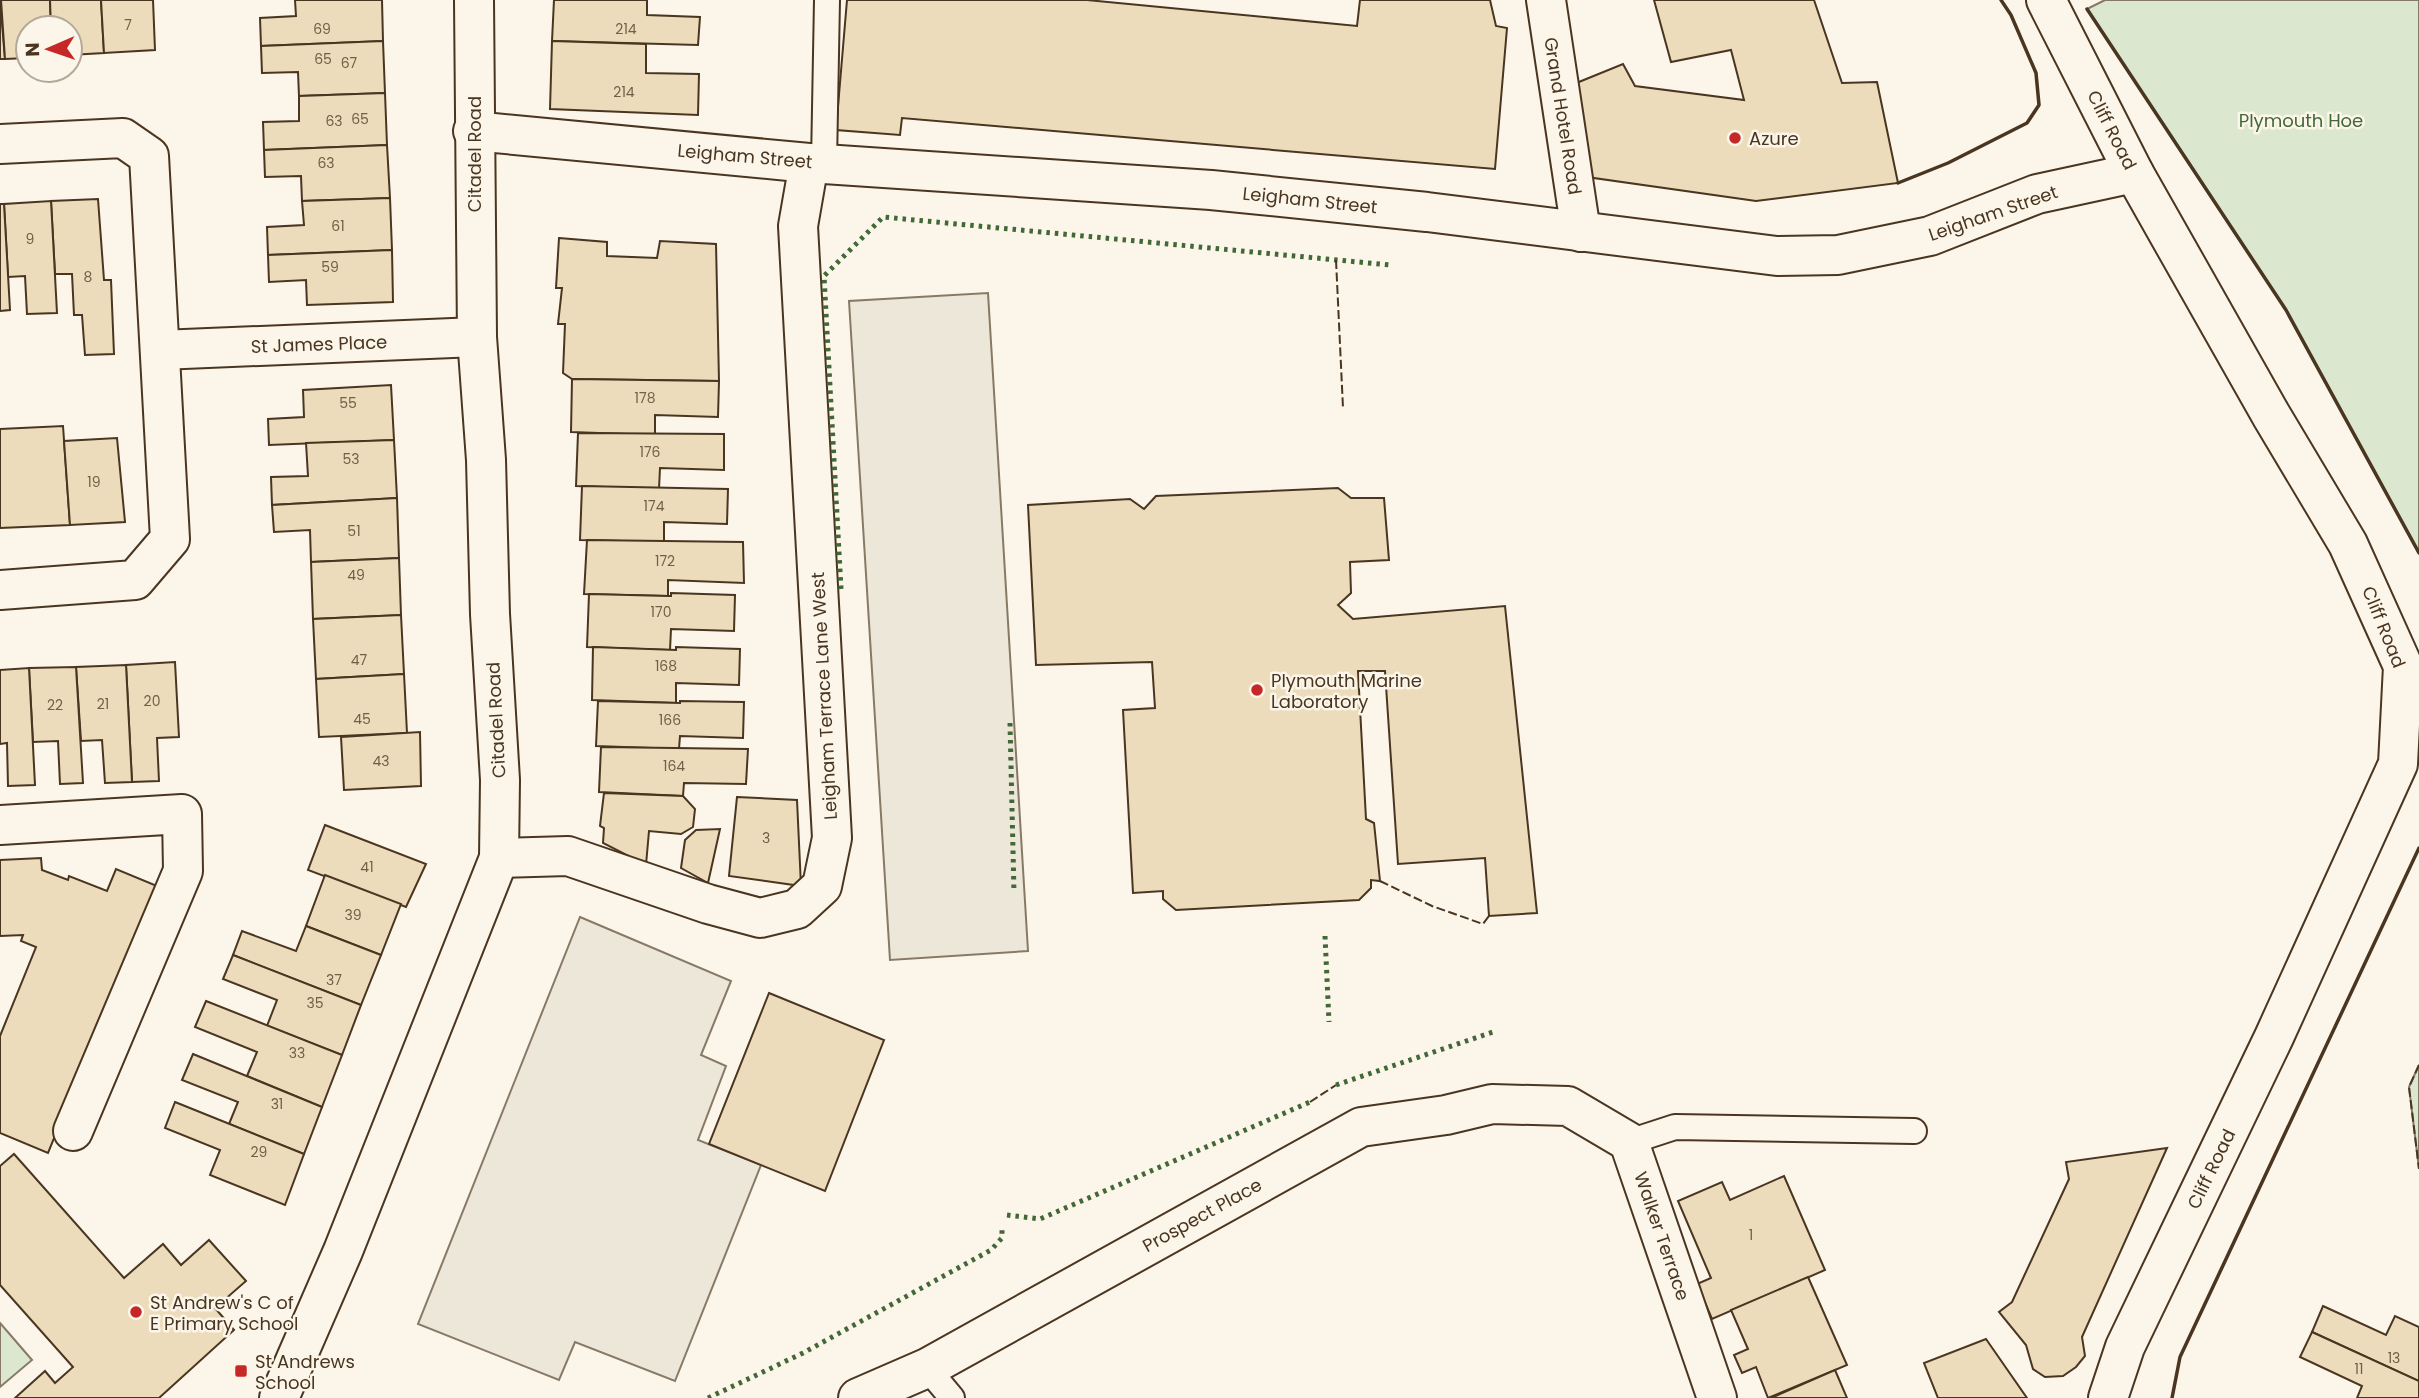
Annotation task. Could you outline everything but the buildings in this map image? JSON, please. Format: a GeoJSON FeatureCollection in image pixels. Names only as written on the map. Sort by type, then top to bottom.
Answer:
{"type":"FeatureCollection","features":[{"type":"Feature","properties":{"kind":"street","name":"Citadel Road"},"geometry":{"type":"LineString","coordinates":[[279,1398],[342,1251],[499,858],[499,780],[490,614],[486,460],[477,337],[473,131],[474,0]]}},
{"type":"Feature","properties":{"kind":"street","name":"Grand Hotel Road"},"geometry":{"type":"LineString","coordinates":[[1546,0],[1581,232]]}},
{"type":"Feature","properties":{"kind":"street","name":"Cliff Road"},"geometry":{"type":"LineString","coordinates":[[2046,0],[2134,173],[2271,415],[2348,544],[2403,666],[2399,764],[2289,1005],[2125,1347],[2108,1398]]}},
{"type":"Feature","properties":{"kind":"street","name":"Leigham Street"},"geometry":{"type":"LineString","coordinates":[[473,131],[817,163],[1210,190],[1427,212],[1777,256],[1838,255],[1930,236],[2037,194],[2134,173]]}},
{"type":"Feature","properties":{"kind":"street"},"geometry":{"type":"LineString","coordinates":[[0,144],[123,138],[149,156],[170,539],[135,580],[0,590]]}},
{"type":"Feature","properties":{"kind":"street","name":"Leigham Terrace Lane West"},"geometry":{"type":"LineString","coordinates":[[499,858],[568,856],[708,904],[760,918],[797,909],[822,886],[832,838],[798,226],[817,163]]}},
{"type":"Feature","properties":{"kind":"street","name":"St James Place"},"geometry":{"type":"LineString","coordinates":[[160,350],[477,337]]}},
{"type":"Feature","properties":{"kind":"street"},"geometry":{"type":"LineString","coordinates":[[0,825],[182,814],[183,871],[73,1131]]}},
{"type":"Feature","properties":{"kind":"street","name":"Prospect Place"},"geometry":{"type":"LineString","coordinates":[[858,1398],[927,1368],[1361,1128],[1446,1115],[1492,1104],[1568,1106],[1629,1142]]}},
{"type":"Feature","properties":{"kind":"street","name":"Walker Terrace"},"geometry":{"type":"LineString","coordinates":[[1629,1142],[1717,1398]]}},
{"type":"Feature","properties":{"kind":"lane"},"geometry":{"type":"LineString","coordinates":[[817,163],[827,0]]}},
{"type":"Feature","properties":{"kind":"lane"},"geometry":{"type":"LineString","coordinates":[[1629,1142],[1675,1127],[1914,1131]]}},
{"type":"Feature","properties":{"kind":"lane"},"geometry":{"type":"LineString","coordinates":[[927,1368],[952,1398]]}},
{"type":"Feature","properties":{"kind":"green space","name":"Plymouth Hoe"},"geometry":{"type":"Polygon","coordinates":[[[2105,0],[2419,0],[2419,553],[2286,310],[2087,9],[2105,0]]]}},
{"type":"Feature","properties":{"kind":"green space"},"geometry":{"type":"Polygon","coordinates":[[[2419,1065],[2419,1169],[2409,1087],[2419,1065]]]}},
{"type":"Feature","properties":{"kind":"green space"},"geometry":{"type":"Polygon","coordinates":[[[0,1323],[32,1360],[0,1387],[0,1323]]]}},
{"type":"Feature","properties":{"kind":"shaded area"},"geometry":{"type":"Polygon","coordinates":[[[988,293],[1028,951],[890,960],[849,301],[988,293]]]}},
{"type":"Feature","properties":{"kind":"shaded area"},"geometry":{"type":"Polygon","coordinates":[[[580,917],[731,981],[701,1055],[726,1066],[698,1140],[761,1165],[675,1381],[575,1342],[559,1380],[418,1324],[580,917]]]}},
{"type":"Feature","properties":{"kind":"hedge"},"geometry":{"type":"LineString","coordinates":[[841,589],[824,276],[883,217],[1390,265]]}},
{"type":"Feature","properties":{"kind":"hedge"},"geometry":{"type":"LineString","coordinates":[[1010,723],[1014,893]]}},
{"type":"Feature","properties":{"kind":"hedge"},"geometry":{"type":"LineString","coordinates":[[1325,936],[1329,1022]]}},
{"type":"Feature","properties":{"kind":"hedge"},"geometry":{"type":"LineString","coordinates":[[1336,1085],[1493,1032]]}},
{"type":"Feature","properties":{"kind":"hedge"},"geometry":{"type":"LineString","coordinates":[[1007,1215],[1040,1219],[1310,1102]]}},
{"type":"Feature","properties":{"kind":"hedge"},"geometry":{"type":"LineString","coordinates":[[708,1398],[803,1353],[991,1250],[1002,1238],[1002,1227]]}},
{"type":"Feature","properties":{"kind":"fence"},"geometry":{"type":"LineString","coordinates":[[1336,260],[1343,408]]}},
{"type":"Feature","properties":{"kind":"fence"},"geometry":{"type":"LineString","coordinates":[[1380,881],[1432,906],[1483,924],[1489,916]]}},
{"type":"Feature","properties":{"kind":"fence"},"geometry":{"type":"LineString","coordinates":[[2419,1065],[2409,1087],[2419,1169]]}},
{"type":"Feature","properties":{"kind":"fence"},"geometry":{"type":"LineString","coordinates":[[1310,1102],[1336,1085]]}},
{"type":"Feature","properties":{"kind":"wall"},"geometry":{"type":"LineString","coordinates":[[1898,183],[1948,163],[2027,123],[2039,105],[2036,73],[2011,15],[2001,0]]}},
{"type":"Feature","properties":{"kind":"wall"},"geometry":{"type":"LineString","coordinates":[[2087,9],[2286,310],[2419,553]]}},
{"type":"Feature","properties":{"kind":"wall"},"geometry":{"type":"LineString","coordinates":[[2172,1398],[2180,1357],[2419,848]]}},
{"type":"Feature","properties":{"kind":"place","name":"Azure"},"geometry":{"type":"Point","coordinates":[1735,138]}},
{"type":"Feature","properties":{"kind":"place","name":"Plymouth Marine Laboratory"},"geometry":{"type":"Point","coordinates":[1257,690]}},
{"type":"Feature","properties":{"kind":"place","name":"St Andrew's C of E Primary School"},"geometry":{"type":"Point","coordinates":[136,1312]}},
{"type":"Feature","properties":{"kind":"place","name":"St Andrews School"},"geometry":{"type":"Point","coordinates":[241,1371]}}]}
